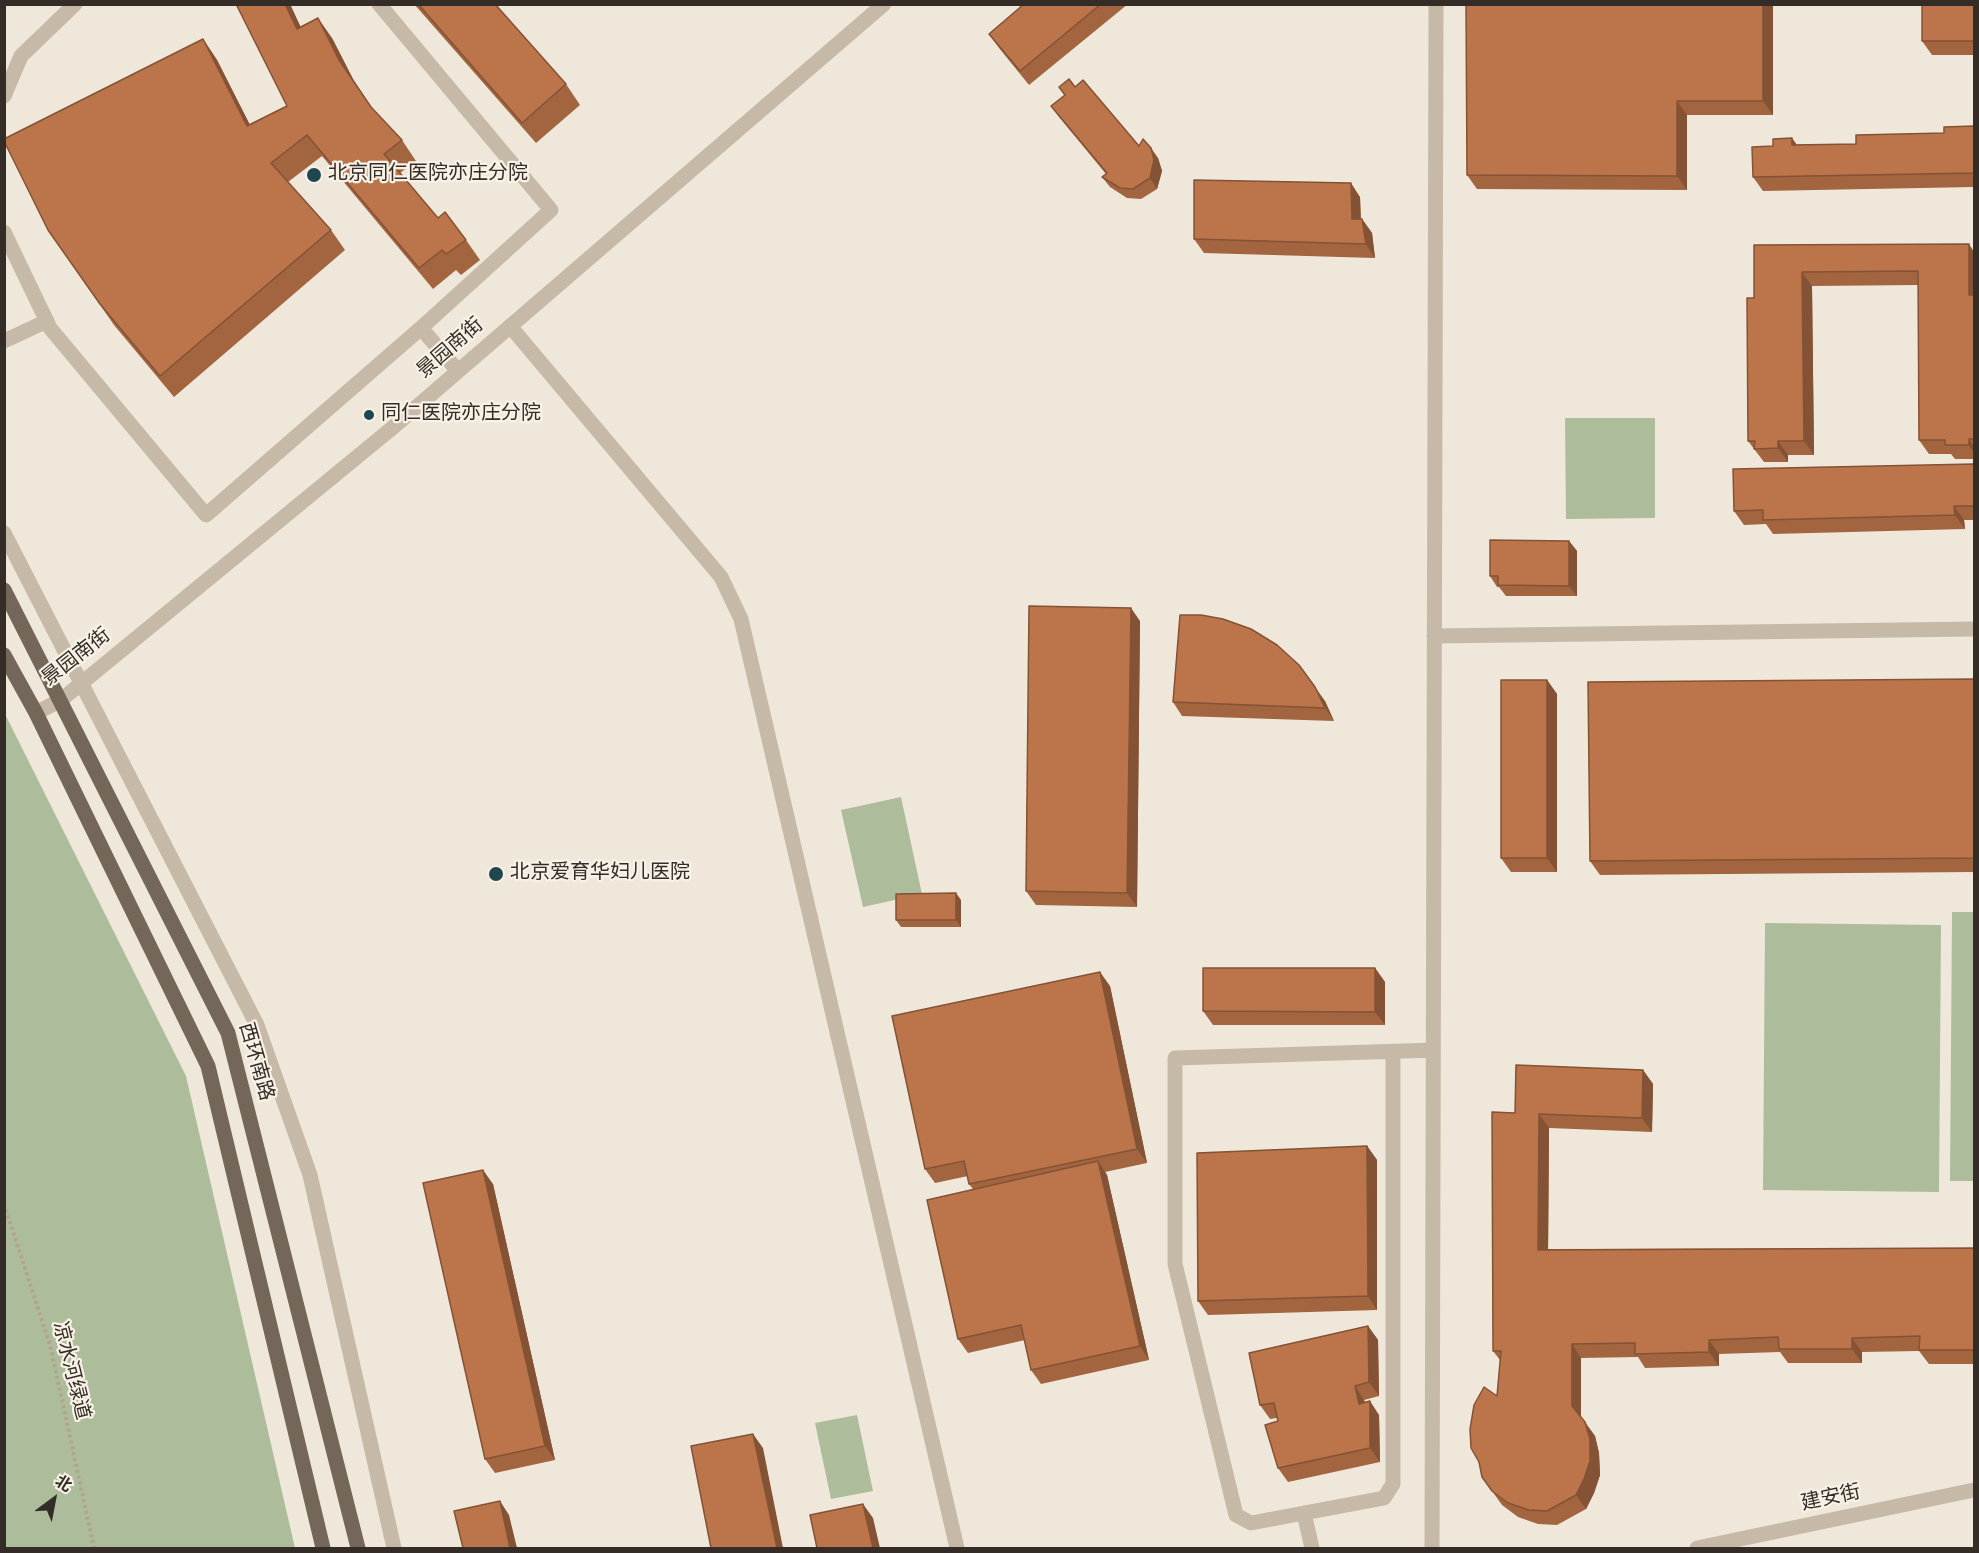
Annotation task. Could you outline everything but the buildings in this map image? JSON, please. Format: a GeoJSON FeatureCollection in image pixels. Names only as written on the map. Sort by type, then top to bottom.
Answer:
{"type":"FeatureCollection","features":[{"type":"Feature","properties":{"kind":"main road","name":"西环南路"},"geometry":{"type":"LineString","coordinates":[[4,590],[228,1033],[358,1548]]}},
{"type":"Feature","properties":{"kind":"main road"},"geometry":{"type":"LineString","coordinates":[[4,656],[36,713],[208,1066],[323,1548]]}},
{"type":"Feature","properties":{"kind":"street"},"geometry":{"type":"LineString","coordinates":[[4,96],[21,56],[75,4]]}},
{"type":"Feature","properties":{"kind":"street"},"geometry":{"type":"LineString","coordinates":[[4,232],[46,321],[206,515],[421,328],[551,210],[379,4]]}},
{"type":"Feature","properties":{"kind":"street","name":"景园南街"},"geometry":{"type":"LineString","coordinates":[[36,713],[61,700],[458,371],[884,4]]}},
{"type":"Feature","properties":{"kind":"street"},"geometry":{"type":"LineString","coordinates":[[1432,1548],[1436,4]]}},
{"type":"Feature","properties":{"kind":"street"},"geometry":{"type":"LineString","coordinates":[[4,341],[46,321]]}},
{"type":"Feature","properties":{"kind":"street"},"geometry":{"type":"LineString","coordinates":[[510,326],[721,577],[741,619],[957,1548]]}},
{"type":"Feature","properties":{"kind":"street"},"geometry":{"type":"LineString","coordinates":[[421,328],[458,371]]}},
{"type":"Feature","properties":{"kind":"street"},"geometry":{"type":"LineString","coordinates":[[4,533],[257,1025],[310,1175],[394,1548]]}},
{"type":"Feature","properties":{"kind":"street"},"geometry":{"type":"LineString","coordinates":[[1434,636],[1974,629]]}},
{"type":"Feature","properties":{"kind":"street"},"geometry":{"type":"LineString","coordinates":[[1392,1052],[1393,1484],[1384,1498],[1251,1523],[1236,1515],[1175,1264],[1175,1058],[1433,1050]]}},
{"type":"Feature","properties":{"kind":"street","name":"建安街"},"geometry":{"type":"LineString","coordinates":[[1697,1548],[1974,1490]]}},
{"type":"Feature","properties":{"kind":"street"},"geometry":{"type":"LineString","coordinates":[[1304,1513],[1312,1548]]}},
{"type":"Feature","properties":{"kind":"path","name":"凉水河绿道"},"geometry":{"type":"LineString","coordinates":[[4,1204],[50,1345],[94,1548]]}},
{"type":"Feature","properties":{"kind":"green space"},"geometry":{"type":"Polygon","coordinates":[[[1565,418],[1655,418],[1655,518],[1566,519],[1565,418]]]}},
{"type":"Feature","properties":{"kind":"green space"},"geometry":{"type":"Polygon","coordinates":[[[5,714],[186,1076],[295,1548],[5,1548],[5,714]]]}},
{"type":"Feature","properties":{"kind":"green space"},"geometry":{"type":"Polygon","coordinates":[[[901,797],[922,894],[863,907],[841,810],[901,797]]]}},
{"type":"Feature","properties":{"kind":"green space"},"geometry":{"type":"Polygon","coordinates":[[[1952,912],[1974,912],[1974,1181],[1950,1181],[1952,912]]]}},
{"type":"Feature","properties":{"kind":"green space"},"geometry":{"type":"Polygon","coordinates":[[[1765,923],[1941,925],[1939,1192],[1763,1190],[1765,923]]]}},
{"type":"Feature","properties":{"kind":"green space"},"geometry":{"type":"Polygon","coordinates":[[[857,1415],[873,1491],[831,1499],[815,1423],[857,1415]]]}},
{"type":"Feature","properties":{"kind":"place","name":"北京同仁医院亦庄分院"},"geometry":{"type":"Point","coordinates":[314,175]}},
{"type":"Feature","properties":{"kind":"place","name":"同仁医院亦庄分院"},"geometry":{"type":"Point","coordinates":[369,415]}},
{"type":"Feature","properties":{"kind":"place","name":"北京爱育华妇儿医院"},"geometry":{"type":"Point","coordinates":[496,874]}}]}
